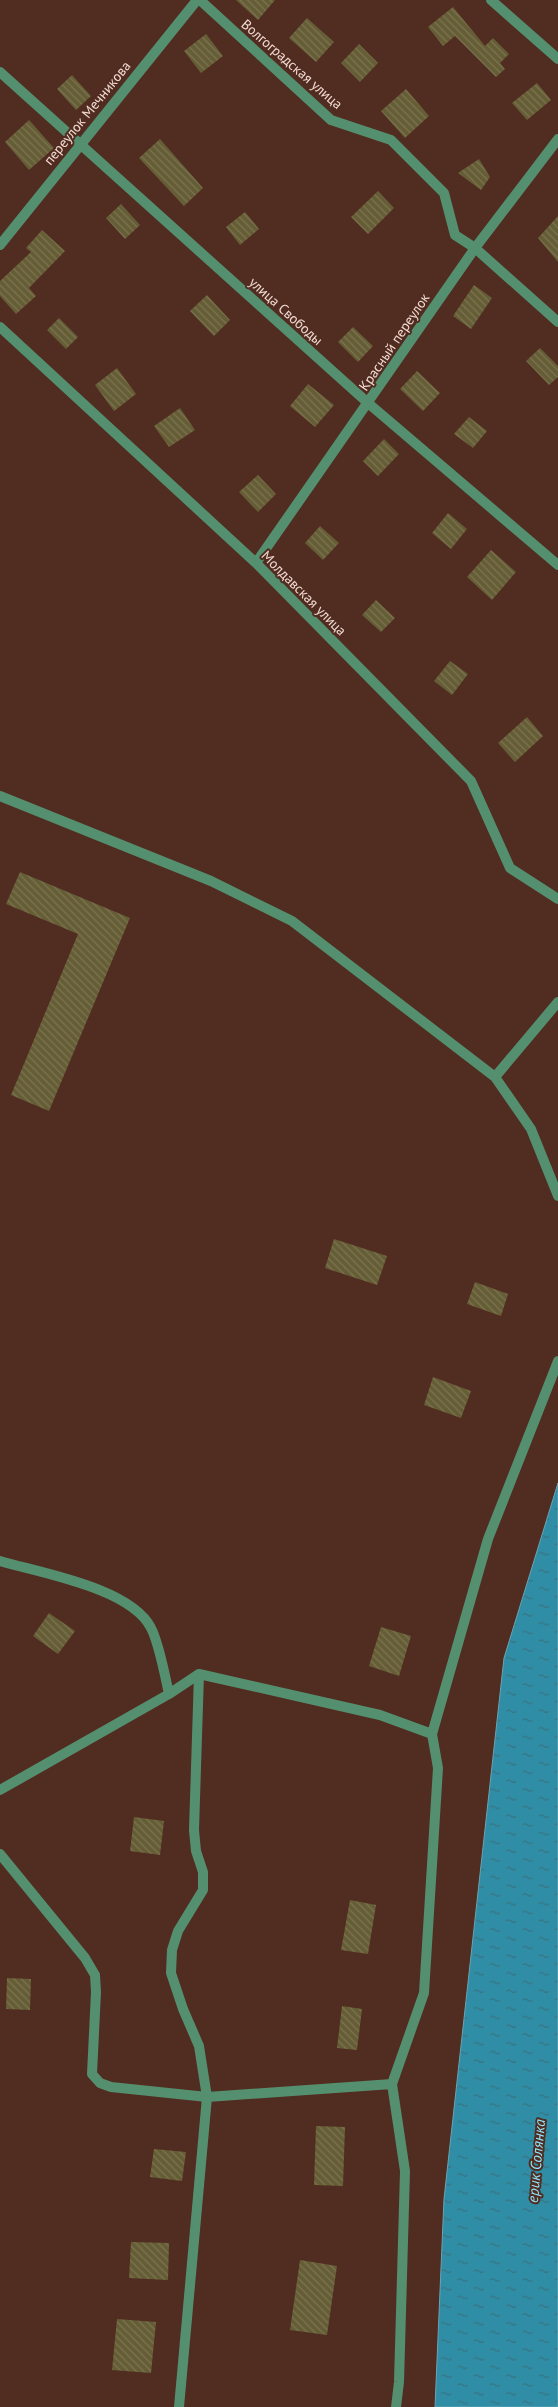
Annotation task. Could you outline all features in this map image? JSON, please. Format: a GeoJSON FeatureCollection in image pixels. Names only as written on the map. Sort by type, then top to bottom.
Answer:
{"type":"FeatureCollection","features":[{"type":"Feature","properties":{"kind":"street","name":"переулок Мечникова"},"geometry":{"type":"LineString","coordinates":[[0,245],[198,0]]}},
{"type":"Feature","properties":{"kind":"street","name":"Волгоградская улица"},"geometry":{"type":"LineString","coordinates":[[198,0],[331,120],[391,140],[444,193],[455,235],[475,248],[558,322]]}},
{"type":"Feature","properties":{"kind":"street"},"geometry":{"type":"LineString","coordinates":[[491,0],[558,59]]}},
{"type":"Feature","properties":{"kind":"street","name":"улица Свободы"},"geometry":{"type":"LineString","coordinates":[[0,72],[368,403],[558,565]]}},
{"type":"Feature","properties":{"kind":"street","name":"Красный переулок"},"geometry":{"type":"LineString","coordinates":[[256,563],[475,248],[558,140]]}},
{"type":"Feature","properties":{"kind":"street","name":"Молдавская улица"},"geometry":{"type":"LineString","coordinates":[[0,327],[256,563],[471,781],[510,868],[558,899]]}},
{"type":"Feature","properties":{"kind":"street"},"geometry":{"type":"LineString","coordinates":[[0,796],[211,881],[292,921],[495,1077],[531,1129],[558,1196]]}},
{"type":"Feature","properties":{"kind":"street"},"geometry":{"type":"LineString","coordinates":[[495,1077],[558,1002]]}},
{"type":"Feature","properties":{"kind":"street"},"geometry":{"type":"LineString","coordinates":[[396,2407],[399,2382],[405,2172],[392,2084],[424,1993],[438,1768],[432,1734],[488,1539],[558,1361]]}},
{"type":"Feature","properties":{"kind":"street"},"geometry":{"type":"LineString","coordinates":[[0,1562],[112,1594],[134,1607],[151,1628],[170,1694]]}},
{"type":"Feature","properties":{"kind":"street"},"geometry":{"type":"LineString","coordinates":[[0,1790],[170,1694],[200,1674],[380,1715],[432,1734]]}},
{"type":"Feature","properties":{"kind":"street"},"geometry":{"type":"LineString","coordinates":[[179,2407],[207,2097],[199,2046],[183,2009],[171,1973],[172,1950],[178,1931],[203,1890],[203,1872],[196,1851],[194,1830],[200,1674]]}},
{"type":"Feature","properties":{"kind":"street"},"geometry":{"type":"LineString","coordinates":[[0,1854],[85,1958],[95,1975],[92,2074],[96,2079],[111,2087],[207,2097],[392,2084]]}},
{"type":"Feature","properties":{"kind":"water","name":"ерик Солянка"},"geometry":{"type":"Polygon","coordinates":[[[558,1483],[558,2407],[435,2407],[444,2199],[504,1658],[558,1483]]]}},
{"type":"Feature","properties":{"kind":"building"},"geometry":{"type":"Polygon","coordinates":[[[236,0],[275,0],[258,20],[236,0]]]}},
{"type":"Feature","properties":{"kind":"building"},"geometry":{"type":"Polygon","coordinates":[[[453,7],[485,46],[493,38],[509,54],[500,63],[505,69],[496,77],[455,36],[443,46],[428,27],[453,7]]]}},
{"type":"Feature","properties":{"kind":"building"},"geometry":{"type":"Polygon","coordinates":[[[307,18],[334,42],[316,62],[289,38],[307,18]]]}},
{"type":"Feature","properties":{"kind":"building"},"geometry":{"type":"Polygon","coordinates":[[[206,34],[223,56],[201,73],[184,51],[206,34]]]}},
{"type":"Feature","properties":{"kind":"building"},"geometry":{"type":"Polygon","coordinates":[[[359,44],[378,63],[360,82],[341,63],[359,44]]]}},
{"type":"Feature","properties":{"kind":"building"},"geometry":{"type":"Polygon","coordinates":[[[72,75],[91,96],[76,110],[57,89],[72,75]]]}},
{"type":"Feature","properties":{"kind":"building"},"geometry":{"type":"Polygon","coordinates":[[[537,83],[551,100],[527,120],[512,103],[537,83]]]}},
{"type":"Feature","properties":{"kind":"building"},"geometry":{"type":"Polygon","coordinates":[[[406,89],[429,116],[405,138],[381,111],[406,89]]]}},
{"type":"Feature","properties":{"kind":"building"},"geometry":{"type":"Polygon","coordinates":[[[29,120],[54,148],[29,170],[5,142],[29,120]]]}},
{"type":"Feature","properties":{"kind":"building"},"geometry":{"type":"Polygon","coordinates":[[[160,139],[203,188],[184,206],[139,158],[160,139]]]}},
{"type":"Feature","properties":{"kind":"building"},"geometry":{"type":"Polygon","coordinates":[[[479,159],[490,177],[481,190],[458,173],[479,159]]]}},
{"type":"Feature","properties":{"kind":"building"},"geometry":{"type":"Polygon","coordinates":[[[378,191],[394,208],[368,234],[351,217],[378,191]]]}},
{"type":"Feature","properties":{"kind":"building"},"geometry":{"type":"Polygon","coordinates":[[[121,204],[140,225],[125,239],[106,218],[121,204]]]}},
{"type":"Feature","properties":{"kind":"building"},"geometry":{"type":"Polygon","coordinates":[[[245,212],[259,229],[240,245],[226,227],[245,212]]]}},
{"type":"Feature","properties":{"kind":"building"},"geometry":{"type":"Polygon","coordinates":[[[558,216],[558,262],[538,238],[558,216]]]}},
{"type":"Feature","properties":{"kind":"building"},"geometry":{"type":"Polygon","coordinates":[[[42,230],[65,251],[29,288],[36,296],[16,314],[0,296],[0,281],[31,252],[26,248],[42,230]]]}},
{"type":"Feature","properties":{"kind":"building"},"geometry":{"type":"Polygon","coordinates":[[[474,285],[492,298],[471,329],[453,316],[474,285]]]}},
{"type":"Feature","properties":{"kind":"building"},"geometry":{"type":"Polygon","coordinates":[[[207,295],[230,320],[214,336],[190,311],[207,295]]]}},
{"type":"Feature","properties":{"kind":"building"},"geometry":{"type":"Polygon","coordinates":[[[59,318],[78,337],[66,349],[47,330],[59,318]]]}},
{"type":"Feature","properties":{"kind":"building"},"geometry":{"type":"Polygon","coordinates":[[[353,327],[373,346],[358,362],[338,342],[353,327]]]}},
{"type":"Feature","properties":{"kind":"building"},"geometry":{"type":"Polygon","coordinates":[[[540,348],[558,366],[558,377],[549,385],[526,361],[540,348]]]}},
{"type":"Feature","properties":{"kind":"building"},"geometry":{"type":"Polygon","coordinates":[[[117,368],[136,394],[114,411],[95,385],[117,368]]]}},
{"type":"Feature","properties":{"kind":"building"},"geometry":{"type":"Polygon","coordinates":[[[417,371],[440,393],[423,411],[400,389],[417,371]]]}},
{"type":"Feature","properties":{"kind":"building"},"geometry":{"type":"Polygon","coordinates":[[[308,384],[334,405],[315,427],[290,406],[308,384]]]}},
{"type":"Feature","properties":{"kind":"building"},"geometry":{"type":"Polygon","coordinates":[[[180,408],[195,430],[169,447],[154,426],[180,408]]]}},
{"type":"Feature","properties":{"kind":"building"},"geometry":{"type":"Polygon","coordinates":[[[469,417],[487,431],[473,448],[454,434],[469,417]]]}},
{"type":"Feature","properties":{"kind":"building"},"geometry":{"type":"Polygon","coordinates":[[[384,439],[399,454],[378,476],[363,461],[384,439]]]}},
{"type":"Feature","properties":{"kind":"building"},"geometry":{"type":"Polygon","coordinates":[[[258,475],[276,494],[258,512],[239,492],[258,475]]]}},
{"type":"Feature","properties":{"kind":"building"},"geometry":{"type":"Polygon","coordinates":[[[448,513],[467,529],[451,549],[432,533],[448,513]]]}},
{"type":"Feature","properties":{"kind":"building"},"geometry":{"type":"Polygon","coordinates":[[[320,526],[339,543],[323,560],[305,543],[320,526]]]}},
{"type":"Feature","properties":{"kind":"building"},"geometry":{"type":"Polygon","coordinates":[[[491,550],[516,572],[492,600],[467,577],[491,550]]]}},
{"type":"Feature","properties":{"kind":"building"},"geometry":{"type":"Polygon","coordinates":[[[376,600],[395,618],[381,632],[362,615],[376,600]]]}},
{"type":"Feature","properties":{"kind":"building"},"geometry":{"type":"Polygon","coordinates":[[[450,661],[468,674],[452,695],[434,681],[450,661]]]}},
{"type":"Feature","properties":{"kind":"building"},"geometry":{"type":"Polygon","coordinates":[[[527,717],[543,736],[515,762],[498,743],[527,717]]]}},
{"type":"Feature","properties":{"kind":"building"},"geometry":{"type":"Polygon","coordinates":[[[20,872],[130,918],[49,1111],[11,1095],[78,934],[6,904],[20,872]]]}},
{"type":"Feature","properties":{"kind":"building"},"geometry":{"type":"Polygon","coordinates":[[[334,1239],[387,1256],[377,1285],[325,1268],[334,1239]]]}},
{"type":"Feature","properties":{"kind":"building"},"geometry":{"type":"Polygon","coordinates":[[[475,1282],[508,1294],[501,1316],[467,1304],[475,1282]]]}},
{"type":"Feature","properties":{"kind":"building"},"geometry":{"type":"Polygon","coordinates":[[[433,1377],[471,1391],[461,1418],[424,1405],[433,1377]]]}},
{"type":"Feature","properties":{"kind":"building"},"geometry":{"type":"Polygon","coordinates":[[[49,1613],[75,1631],[58,1654],[33,1636],[49,1613]]]}},
{"type":"Feature","properties":{"kind":"building"},"geometry":{"type":"Polygon","coordinates":[[[381,1627],[411,1636],[399,1676],[369,1666],[381,1627]]]}},
{"type":"Feature","properties":{"kind":"building"},"geometry":{"type":"Polygon","coordinates":[[[134,1817],[164,1821],[160,1855],[130,1851],[134,1817]]]}},
{"type":"Feature","properties":{"kind":"building"},"geometry":{"type":"Polygon","coordinates":[[[350,1900],[376,1905],[368,1954],[341,1950],[350,1900]]]}},
{"type":"Feature","properties":{"kind":"building"},"geometry":{"type":"Polygon","coordinates":[[[7,1978],[31,1979],[30,2010],[6,2009],[7,1978]]]}},
{"type":"Feature","properties":{"kind":"building"},"geometry":{"type":"Polygon","coordinates":[[[342,2006],[362,2009],[357,2050],[337,2048],[342,2006]]]}},
{"type":"Feature","properties":{"kind":"building"},"geometry":{"type":"Polygon","coordinates":[[[316,2126],[345,2127],[343,2186],[314,2185],[316,2126]]]}},
{"type":"Feature","properties":{"kind":"building"},"geometry":{"type":"Polygon","coordinates":[[[154,2149],[186,2152],[182,2181],[150,2177],[154,2149]]]}},
{"type":"Feature","properties":{"kind":"building"},"geometry":{"type":"Polygon","coordinates":[[[131,2242],[169,2243],[168,2280],[129,2278],[131,2242]]]}},
{"type":"Feature","properties":{"kind":"building"},"geometry":{"type":"Polygon","coordinates":[[[300,2260],[337,2266],[327,2335],[290,2330],[300,2260]]]}},
{"type":"Feature","properties":{"kind":"building"},"geometry":{"type":"Polygon","coordinates":[[[117,2319],[156,2322],[151,2373],[112,2370],[117,2319]]]}}]}
